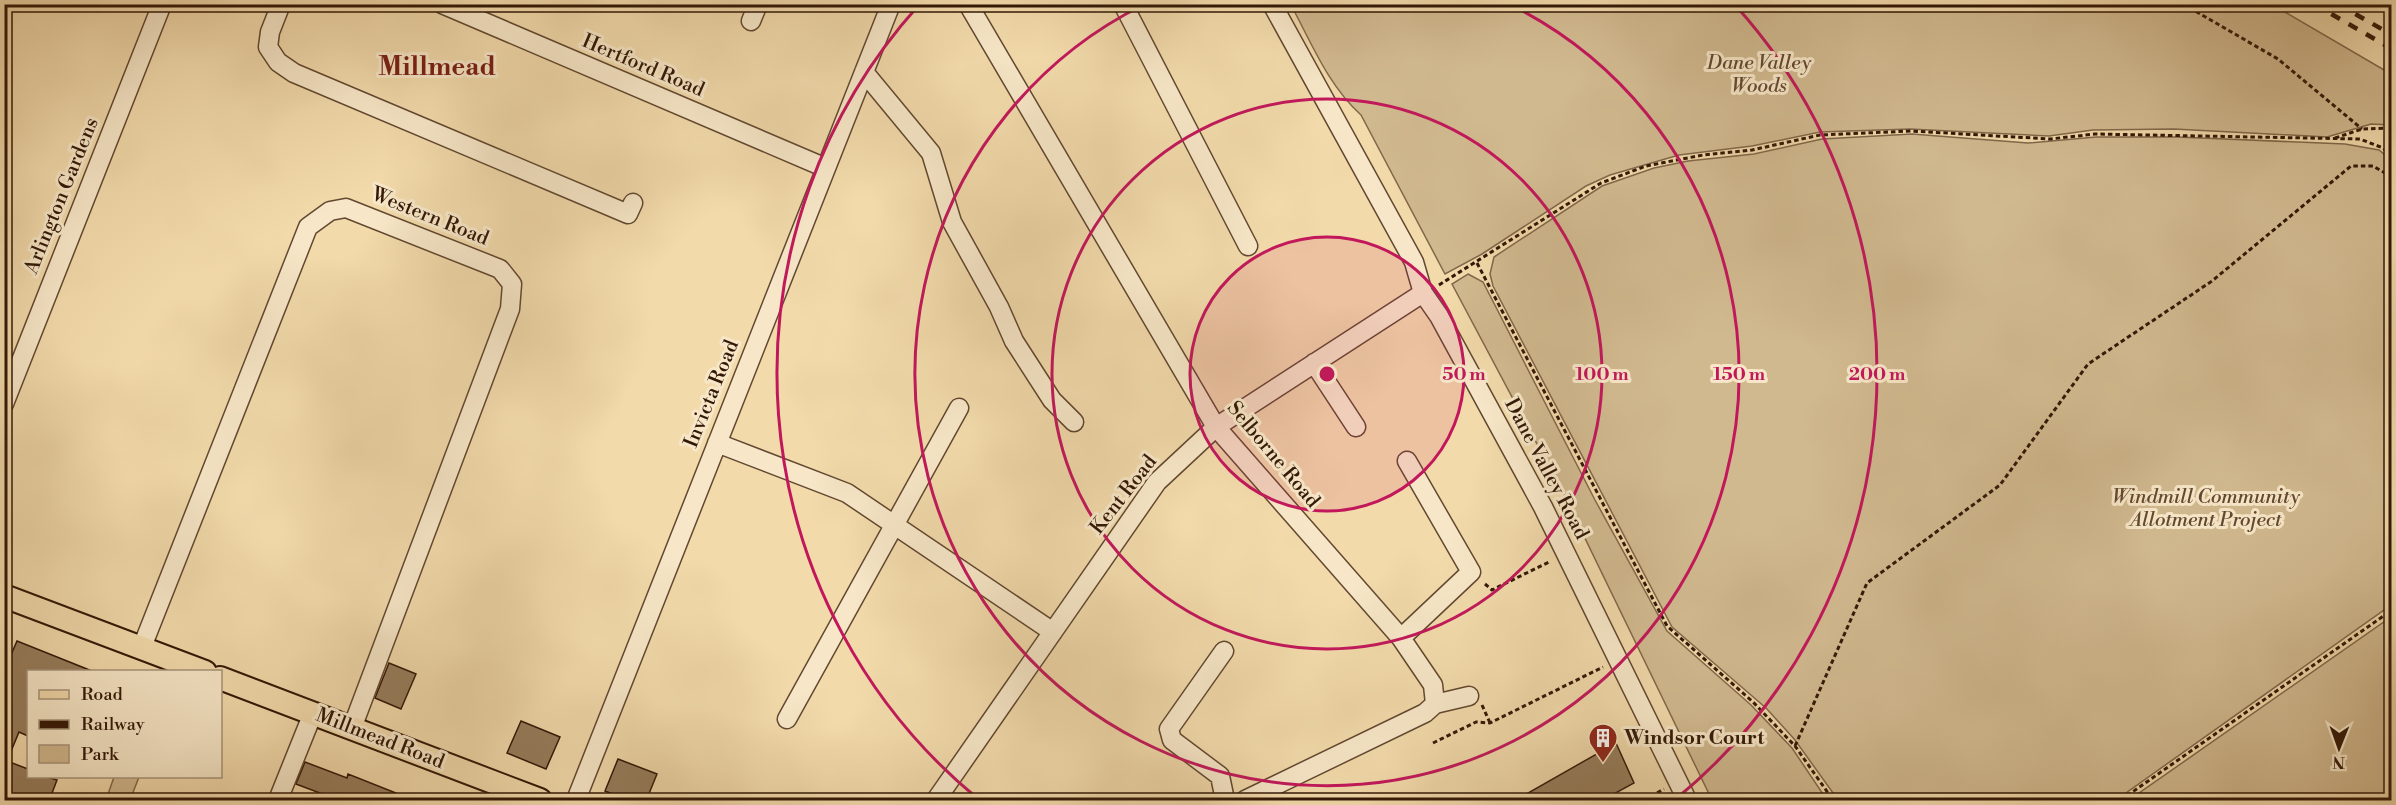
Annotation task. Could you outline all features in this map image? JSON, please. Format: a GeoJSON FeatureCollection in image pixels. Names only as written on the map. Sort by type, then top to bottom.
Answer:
{"type":"FeatureCollection","features":[{"type":"Feature","properties":{"kind":"main road"},"geometry":{"type":"LineString","coordinates":[[4,596],[200,670]]}},
{"type":"Feature","properties":{"kind":"main road","name":"Millmead Road"},"geometry":{"type":"LineString","coordinates":[[222,679],[540,801]]}},
{"type":"Feature","properties":{"kind":"street","name":"Arlington Gardens"},"geometry":{"type":"LineString","coordinates":[[4,404],[162,4]]}},
{"type":"Feature","properties":{"kind":"street"},"geometry":{"type":"LineString","coordinates":[[282,4],[270,32],[268,47],[278,62],[294,73],[628,214],[633,203]]}},
{"type":"Feature","properties":{"kind":"street","name":"Hertford Road"},"geometry":{"type":"LineString","coordinates":[[442,4],[826,168]]}},
{"type":"Feature","properties":{"kind":"street","name":"Invicta Road"},"geometry":{"type":"LineString","coordinates":[[576,801],[891,4]]}},
{"type":"Feature","properties":{"kind":"street","name":"Selborne Road"},"geometry":{"type":"LineString","coordinates":[[968,4],[1216,427],[1401,638],[1433,685],[1435,704]]}},
{"type":"Feature","properties":{"kind":"street"},"geometry":{"type":"LineString","coordinates":[[1123,4],[1248,246]]}},
{"type":"Feature","properties":{"kind":"street","name":"Dane Valley Road"},"geometry":{"type":"LineString","coordinates":[[1272,4],[1414,262],[1423,293],[1439,316],[1566,553],[1687,801]]}},
{"type":"Feature","properties":{"kind":"street"},"geometry":{"type":"LineString","coordinates":[[864,72],[931,153],[952,222],[999,307],[1014,341],[1052,400],[1074,422]]}},
{"type":"Feature","properties":{"kind":"street","name":"Western Road"},"geometry":{"type":"LineString","coordinates":[[142,647],[308,227],[330,211],[346,208],[500,269],[512,284],[510,309],[352,728]]}},
{"type":"Feature","properties":{"kind":"street","name":"Kent Road"},"geometry":{"type":"LineString","coordinates":[[936,801],[1157,482],[1216,427],[1423,293]]}},
{"type":"Feature","properties":{"kind":"street"},"geometry":{"type":"LineString","coordinates":[[1314,363],[1356,427]]}},
{"type":"Feature","properties":{"kind":"street"},"geometry":{"type":"LineString","coordinates":[[787,719],[959,408]]}},
{"type":"Feature","properties":{"kind":"street"},"geometry":{"type":"LineString","coordinates":[[717,443],[846,493],[1053,632]]}},
{"type":"Feature","properties":{"kind":"street"},"geometry":{"type":"LineString","coordinates":[[1401,638],[1471,572],[1407,461]]}},
{"type":"Feature","properties":{"kind":"street"},"geometry":{"type":"LineString","coordinates":[[1224,651],[1169,729],[1172,740],[1220,776],[1225,801]]}},
{"type":"Feature","properties":{"kind":"street"},"geometry":{"type":"LineString","coordinates":[[1245,801],[1425,713],[1435,704],[1468,696]]}},
{"type":"Feature","properties":{"kind":"street"},"geometry":{"type":"LineString","coordinates":[[278,801],[313,713]]}},
{"type":"Feature","properties":{"kind":"path"},"geometry":{"type":"LineString","coordinates":[[2183,4],[2278,59],[2362,129]]}},
{"type":"Feature","properties":{"kind":"path"},"geometry":{"type":"LineString","coordinates":[[2329,140],[2362,129],[2391,128]]}},
{"type":"Feature","properties":{"kind":"path"},"geometry":{"type":"LineString","coordinates":[[1423,293],[1477,263],[1540,220],[1612,179],[1646,166],[1702,155],[1752,150],[1820,135],[1911,131],[2050,139],[2095,134],[2360,139],[2383,148],[2391,156]]}},
{"type":"Feature","properties":{"kind":"path"},"geometry":{"type":"LineString","coordinates":[[1795,747],[1867,584],[2000,485],[2088,364],[2212,281],[2351,166],[2373,166],[2391,177]]}},
{"type":"Feature","properties":{"kind":"path"},"geometry":{"type":"LineString","coordinates":[[1477,263],[1667,626],[1753,702],[1795,747],[1833,801]]}},
{"type":"Feature","properties":{"kind":"path"},"geometry":{"type":"LineString","coordinates":[[1471,572],[1492,590],[1566,553]]}},
{"type":"Feature","properties":{"kind":"path"},"geometry":{"type":"LineString","coordinates":[[2121,801],[2391,610]]}},
{"type":"Feature","properties":{"kind":"path"},"geometry":{"type":"LineString","coordinates":[[1433,743],[1476,722],[1490,723],[1618,660]]}},
{"type":"Feature","properties":{"kind":"green space","name":"Dane Valley Woods"},"geometry":{"type":"Polygon","coordinates":[[[1291,5],[2273,5],[2391,74],[2391,125],[2371,124],[2327,137],[2174,129],[2093,130],[2049,136],[1910,129],[1820,132],[1752,146],[1679,155],[1610,175],[1586,186],[1482,254],[1445,274],[1361,115],[1339,91],[1330,77],[1291,5]]]}},
{"type":"Feature","properties":{"kind":"green space","name":"Windmill Community Allotment Project"},"geometry":{"type":"Polygon","coordinates":[[[1912,134],[2028,143],[2096,137],[2177,137],[2345,144],[2379,150],[2390,159],[2386,160],[2392,165],[2391,605],[2116,800],[1838,800],[1795,740],[1766,708],[1672,627],[1493,286],[1490,274],[1494,257],[1602,186],[1654,168],[1688,161],[1754,154],[1822,139],[1912,134]]]}},
{"type":"Feature","properties":{"kind":"green space"},"geometry":{"type":"Polygon","coordinates":[[[1468,274],[1483,282],[1595,500],[1667,631],[1751,705],[1792,748],[1827,800],[1712,800],[1563,493],[1452,284],[1468,274]]]}},
{"type":"Feature","properties":{"kind":"green space"},"geometry":{"type":"Polygon","coordinates":[[[2391,617],[2391,800],[2129,800],[2391,617]]]}},
{"type":"Feature","properties":{"kind":"green space"},"geometry":{"type":"Polygon","coordinates":[[[114,778],[139,778],[130,800],[106,800],[114,778]]]}},
{"type":"Feature","properties":{"kind":"building"},"geometry":{"type":"Polygon","coordinates":[[[17,641],[90,670],[27,670],[27,736],[19,732],[7,761],[27,769],[27,778],[57,780],[49,801],[4,801],[4,671],[17,641]]]}},
{"type":"Feature","properties":{"kind":"building"},"geometry":{"type":"Polygon","coordinates":[[[389,663],[416,674],[401,709],[375,698],[389,663]]]}},
{"type":"Feature","properties":{"kind":"building"},"geometry":{"type":"Polygon","coordinates":[[[521,721],[560,737],[546,769],[507,753],[521,721]]]}},
{"type":"Feature","properties":{"kind":"building","name":"Windsor Court"},"geometry":{"type":"Polygon","coordinates":[[[1616,743],[1634,783],[1601,801],[1514,801],[1616,743]]]}},
{"type":"Feature","properties":{"kind":"building"},"geometry":{"type":"Polygon","coordinates":[[[618,759],[657,774],[646,801],[630,801],[605,791],[618,759]]]}},
{"type":"Feature","properties":{"kind":"building"},"geometry":{"type":"Polygon","coordinates":[[[305,762],[347,778],[348,774],[416,801],[341,801],[296,784],[305,762]]]}},
{"type":"Feature","properties":{"kind":"railway"},"geometry":{"type":"LineString","coordinates":[[2314,4],[2392,49]]}},
{"type":"Feature","properties":{"kind":"railway"},"geometry":{"type":"LineString","coordinates":[[2338,4],[2392,35]]}},
{"type":"Feature","properties":{"kind":"place","name":"Windsor Court"},"geometry":{"type":"Point","coordinates":[1603,764]}},
{"type":"Feature","properties":{"kind":"district","name":"Millmead"},"geometry":{"type":"Point","coordinates":[437,67]}}]}
